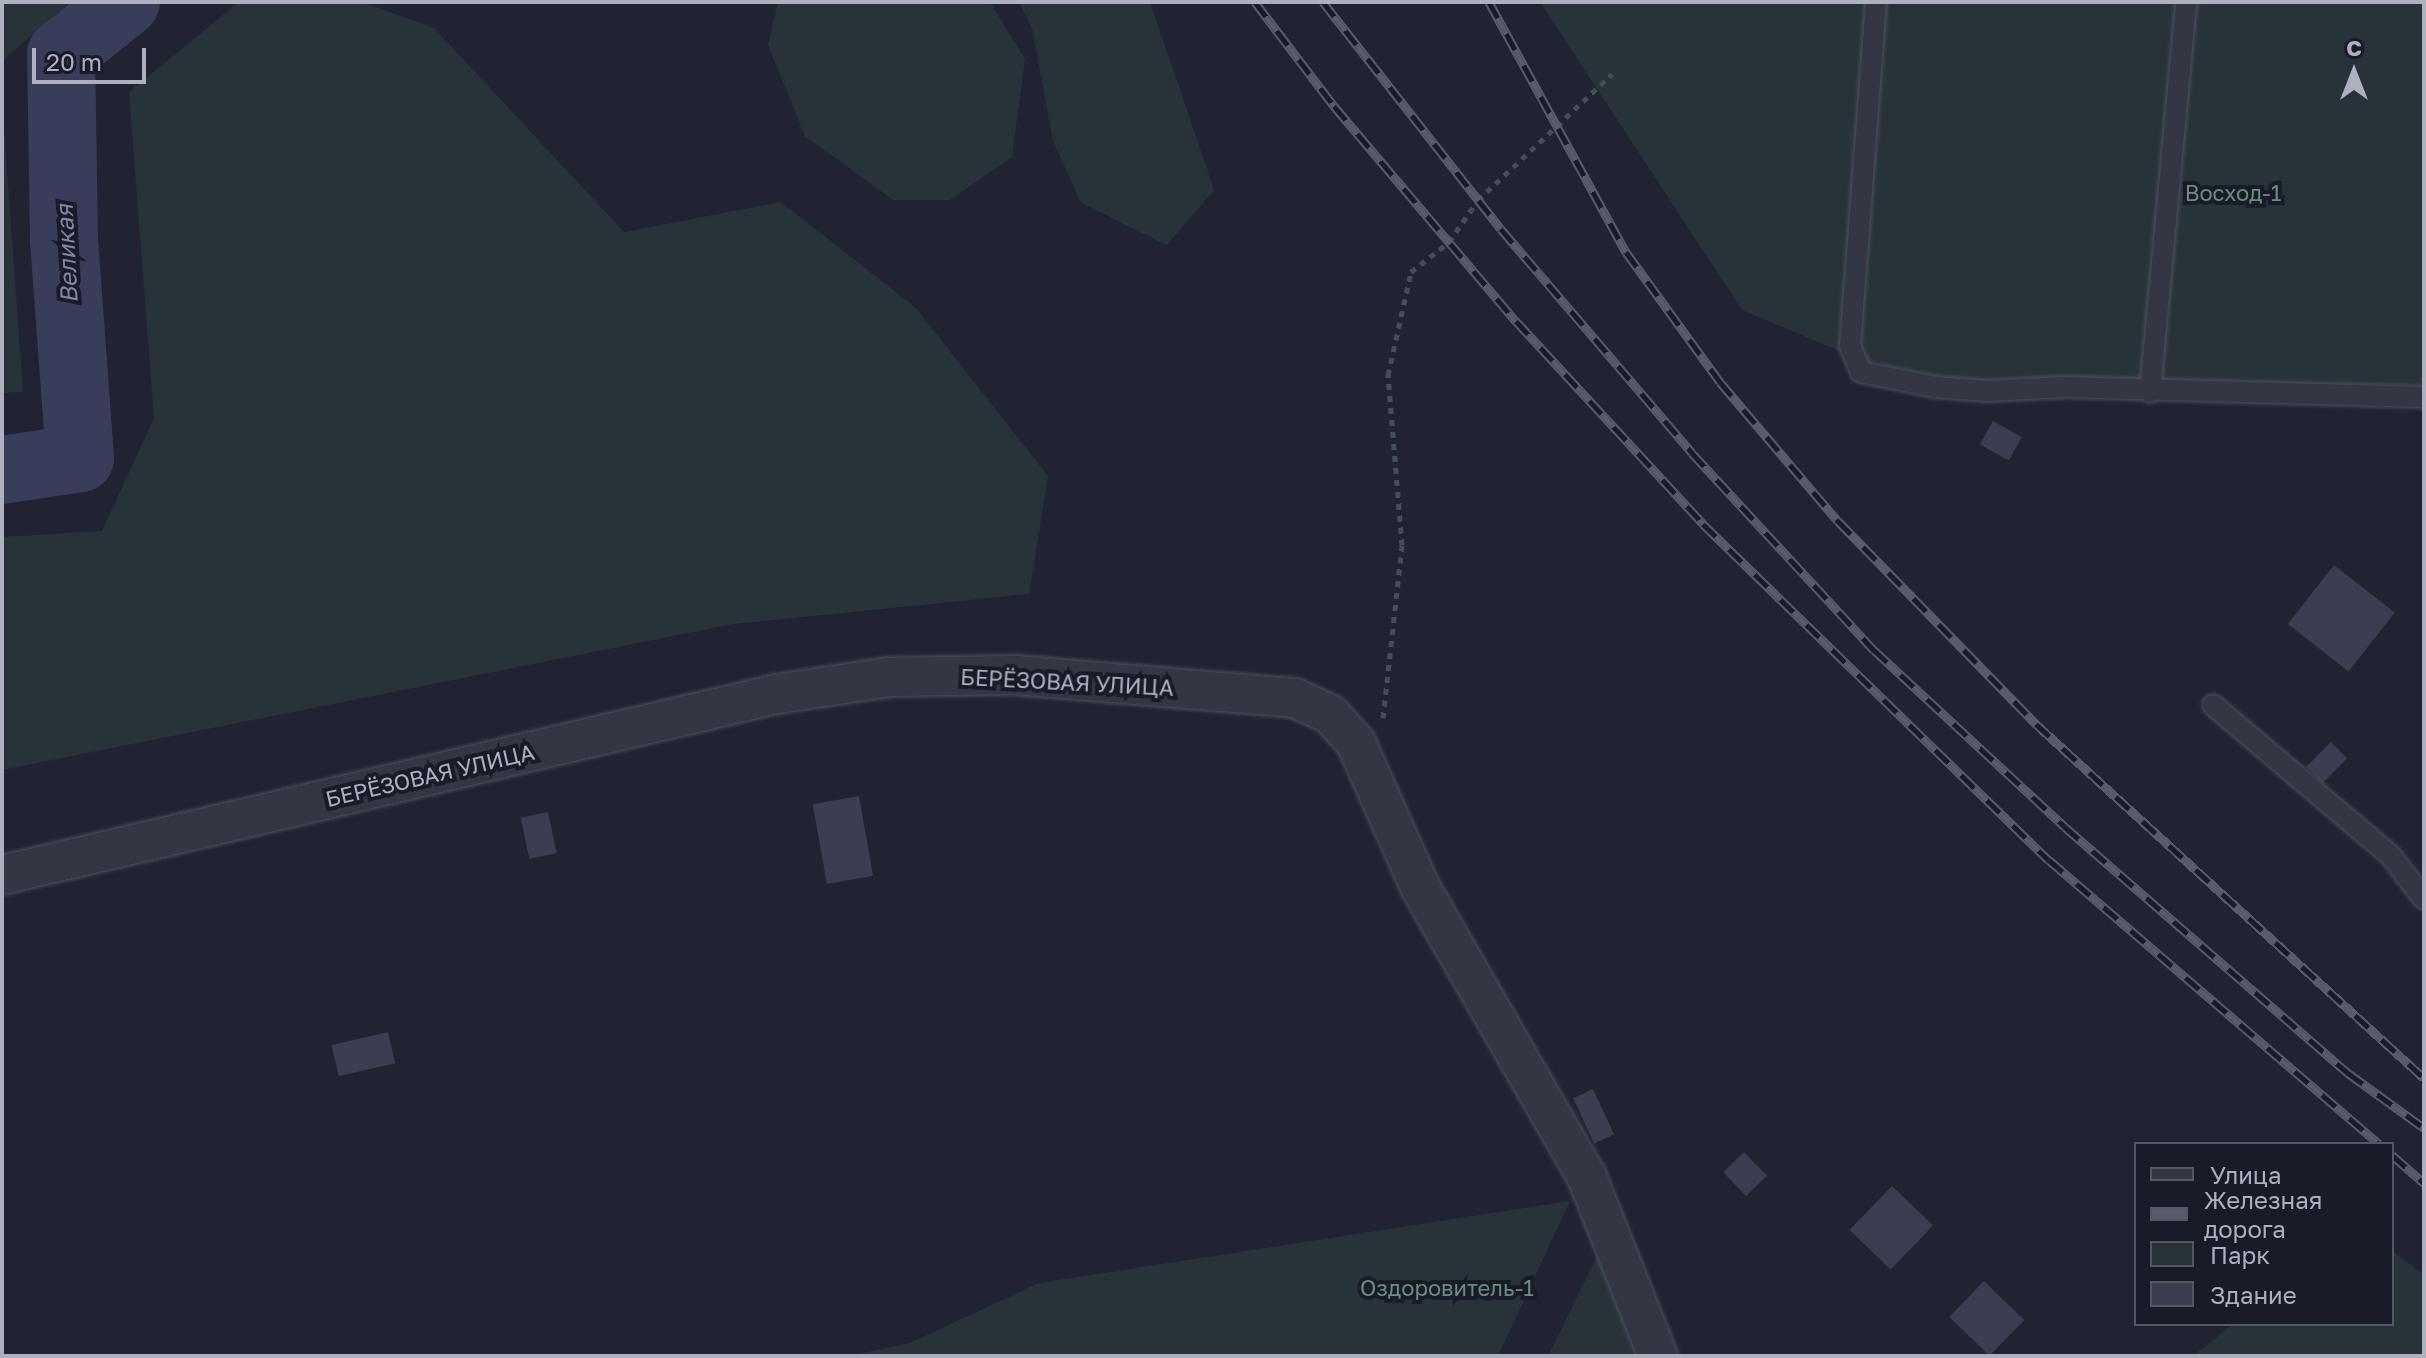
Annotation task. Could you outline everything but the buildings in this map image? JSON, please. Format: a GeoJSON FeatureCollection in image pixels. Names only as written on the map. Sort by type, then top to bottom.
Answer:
{"type":"FeatureCollection","features":[{"type":"Feature","properties":{"kind":"street","name":"БЕРЁЗОВАЯ УЛИЦА"},"geometry":{"type":"LineString","coordinates":[[2,875],[777,694],[889,677],[1015,675],[1295,698],[1331,715],[1356,743],[1420,887],[1587,1177],[1658,1356]]}},
{"type":"Feature","properties":{"kind":"lane"},"geometry":{"type":"LineString","coordinates":[[1876,2],[1850,346],[1861,372],[1935,387],[1988,391],[2065,387],[2150,392],[2424,397]]}},
{"type":"Feature","properties":{"kind":"lane"},"geometry":{"type":"LineString","coordinates":[[2150,392],[2186,2]]}},
{"type":"Feature","properties":{"kind":"lane"},"geometry":{"type":"LineString","coordinates":[[2213,705],[2391,856],[2424,899]]}},
{"type":"Feature","properties":{"kind":"path"},"geometry":{"type":"LineString","coordinates":[[1371,778],[1386,699],[1402,545],[1388,375],[1411,272],[1449,242],[1478,200],[1612,74]]}},
{"type":"Feature","properties":{"kind":"green space"},"geometry":{"type":"Polygon","coordinates":[[[2,2],[70,2],[2,61],[2,2]]]}},
{"type":"Feature","properties":{"kind":"green space"},"geometry":{"type":"Polygon","coordinates":[[[239,2],[362,2],[434,28],[624,232],[781,202],[916,308],[1048,476],[1029,594],[734,624],[2,770],[2,537],[102,531],[154,418],[129,92],[239,2]]]}},
{"type":"Feature","properties":{"kind":"green space"},"geometry":{"type":"Polygon","coordinates":[[[778,2],[990,2],[1025,59],[1012,157],[950,200],[893,200],[805,136],[768,45],[778,2]]]}},
{"type":"Feature","properties":{"kind":"green space"},"geometry":{"type":"Polygon","coordinates":[[[1019,2],[1150,2],[1214,190],[1167,245],[1081,203],[1053,141],[1032,28],[1019,2]]]}},
{"type":"Feature","properties":{"kind":"green space","name":"Восход-1"},"geometry":{"type":"Polygon","coordinates":[[[1540,2],[2424,2],[2424,385],[1963,382],[1861,360],[1742,310],[1540,2]]]}},
{"type":"Feature","properties":{"kind":"green space"},"geometry":{"type":"Polygon","coordinates":[[[2,100],[23,392],[2,393],[2,100]]]}},
{"type":"Feature","properties":{"kind":"green space","name":"Оздоровитель-1"},"geometry":{"type":"Polygon","coordinates":[[[1570,1201],[1498,1356],[849,1356],[910,1343],[1039,1283],[1570,1201]]]}},
{"type":"Feature","properties":{"kind":"green space"},"geometry":{"type":"Polygon","coordinates":[[[1599,1252],[1639,1356],[1548,1356],[1599,1252]]]}},
{"type":"Feature","properties":{"kind":"green space"},"geometry":{"type":"Polygon","coordinates":[[[2394,1252],[2424,1274],[2424,1356],[2193,1356],[2230,1326],[2394,1326],[2394,1252]]]}},
{"type":"Feature","properties":{"kind":"waterway","name":"Великая"},"geometry":{"type":"LineString","coordinates":[[2,470],[80,458],[64,241],[61,54],[126,2]]}},
{"type":"Feature","properties":{"kind":"railway"},"geometry":{"type":"LineString","coordinates":[[1255,2],[1334,106],[1516,321],[1703,524],[2049,860],[2377,1142]]}},
{"type":"Feature","properties":{"kind":"railway"},"geometry":{"type":"LineString","coordinates":[[1323,2],[1501,229],[1692,453],[1874,650],[2065,827],[2348,1073],[2424,1128]]}},
{"type":"Feature","properties":{"kind":"railway"},"geometry":{"type":"LineString","coordinates":[[1489,2],[1626,252],[1720,382],[1838,521],[2036,724],[2424,1078]]}},
{"type":"Feature","properties":{"kind":"railway"},"geometry":{"type":"LineString","coordinates":[[2394,1157],[2424,1183]]}}]}
